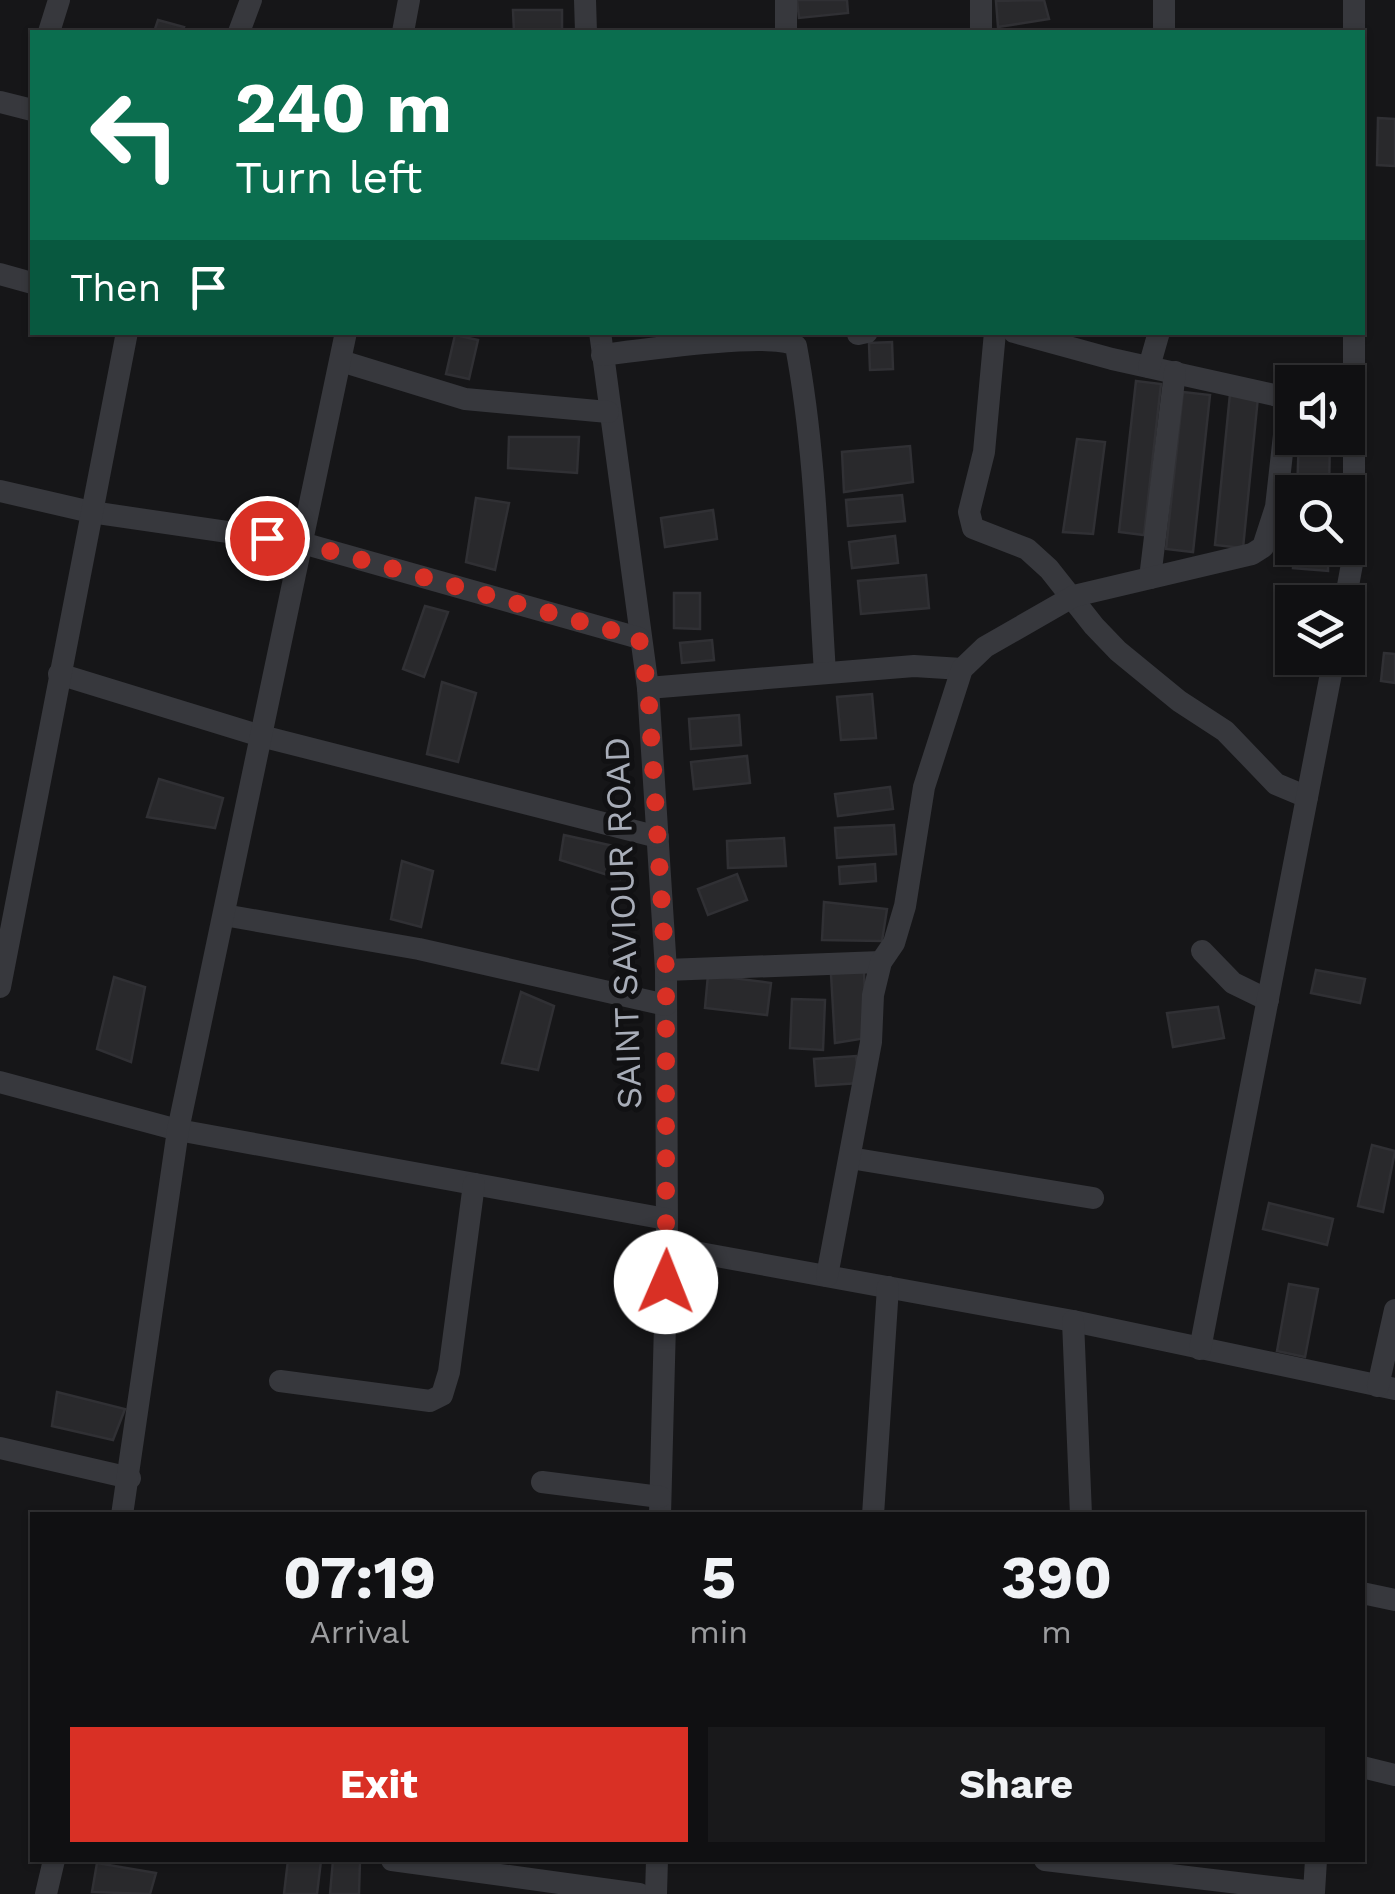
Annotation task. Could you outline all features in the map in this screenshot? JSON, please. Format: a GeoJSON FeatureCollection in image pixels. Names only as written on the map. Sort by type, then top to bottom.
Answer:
{"type":"FeatureCollection","features":[{"type":"Feature","properties":{"kind":"street"},"geometry":{"type":"LineString","coordinates":[[50,30],[59,0]]}},
{"type":"Feature","properties":{"kind":"street"},"geometry":{"type":"LineString","coordinates":[[240,30],[251,0]]}},
{"type":"Feature","properties":{"kind":"street"},"geometry":{"type":"LineString","coordinates":[[403,30],[409,0]]}},
{"type":"Feature","properties":{"kind":"street"},"geometry":{"type":"LineString","coordinates":[[585,0],[586,30]]}},
{"type":"Feature","properties":{"kind":"street"},"geometry":{"type":"LineString","coordinates":[[786,0],[786,30]]}},
{"type":"Feature","properties":{"kind":"street"},"geometry":{"type":"LineString","coordinates":[[981,0],[981,30]]}},
{"type":"Feature","properties":{"kind":"street"},"geometry":{"type":"LineString","coordinates":[[1164,0],[1164,30]]}},
{"type":"Feature","properties":{"kind":"street"},"geometry":{"type":"LineString","coordinates":[[1354,0],[1354,30]]}},
{"type":"Feature","properties":{"kind":"street"},"geometry":{"type":"LineString","coordinates":[[0,102],[29,109]]}},
{"type":"Feature","properties":{"kind":"street"},"geometry":{"type":"LineString","coordinates":[[0,274],[30,283]]}},
{"type":"Feature","properties":{"kind":"street"},"geometry":{"type":"LineString","coordinates":[[0,987],[58,674],[127,335]]}},
{"type":"Feature","properties":{"kind":"street"},"geometry":{"type":"LineString","coordinates":[[123,1512],[178,1130],[345,335]]}},
{"type":"Feature","properties":{"kind":"street"},"geometry":{"type":"LineString","coordinates":[[995,335],[984,452],[970,522],[983,534],[1027,549],[1074,596],[1094,626],[1118,651],[1179,701],[1225,730],[1276,784],[1307,797]]}},
{"type":"Feature","properties":{"kind":"street"},"geometry":{"type":"LineString","coordinates":[[1026,335],[1275,396]]}},
{"type":"Feature","properties":{"kind":"street"},"geometry":{"type":"LineString","coordinates":[[1149,366],[1158,335]]}},
{"type":"Feature","properties":{"kind":"street"},"geometry":{"type":"LineString","coordinates":[[1353,365],[1354,335]]}},
{"type":"Feature","properties":{"kind":"street"},"geometry":{"type":"LineString","coordinates":[[601,344],[783,339],[796,346],[805,394],[813,486],[824,673]]}},
{"type":"Feature","properties":{"kind":"street","name":"SAINT SAVIOUR ROAD"},"geometry":{"type":"LineString","coordinates":[[601,344],[648,688],[666,970],[667,1247],[660,1506]]}},
{"type":"Feature","properties":{"kind":"street"},"geometry":{"type":"LineString","coordinates":[[341,361],[465,399],[608,412]]}},
{"type":"Feature","properties":{"kind":"street"},"geometry":{"type":"LineString","coordinates":[[1150,578],[1174,372]]}},
{"type":"Feature","properties":{"kind":"street"},"geometry":{"type":"LineString","coordinates":[[827,1276],[871,1042],[873,996],[880,962],[894,943],[905,906],[924,787],[962,669],[984,647],[1074,596],[1252,554],[1263,547],[1276,508],[1283,455]]}},
{"type":"Feature","properties":{"kind":"street"},"geometry":{"type":"LineString","coordinates":[[1347,585],[1354,553],[1352,455]]}},
{"type":"Feature","properties":{"kind":"street"},"geometry":{"type":"LineString","coordinates":[[0,491],[91,512],[302,543],[639,638]]}},
{"type":"Feature","properties":{"kind":"street"},"geometry":{"type":"LineString","coordinates":[[648,688],[914,666],[962,669]]}},
{"type":"Feature","properties":{"kind":"street"},"geometry":{"type":"LineString","coordinates":[[58,674],[262,736],[658,837]]}},
{"type":"Feature","properties":{"kind":"street"},"geometry":{"type":"LineString","coordinates":[[1200,1349],[1331,675]]}},
{"type":"Feature","properties":{"kind":"street"},"geometry":{"type":"LineString","coordinates":[[224,915],[420,949],[666,1005]]}},
{"type":"Feature","properties":{"kind":"street"},"geometry":{"type":"LineString","coordinates":[[1202,951],[1233,983],[1268,1000]]}},
{"type":"Feature","properties":{"kind":"street"},"geometry":{"type":"LineString","coordinates":[[666,970],[880,962]]}},
{"type":"Feature","properties":{"kind":"street"},"geometry":{"type":"LineString","coordinates":[[0,1082],[178,1130],[666,1219]]}},
{"type":"Feature","properties":{"kind":"street"},"geometry":{"type":"LineString","coordinates":[[850,1158],[1093,1198]]}},
{"type":"Feature","properties":{"kind":"street"},"geometry":{"type":"LineString","coordinates":[[280,1381],[430,1401],[442,1395],[449,1372],[474,1184]]}},
{"type":"Feature","properties":{"kind":"street"},"geometry":{"type":"LineString","coordinates":[[667,1247],[1074,1321],[1387,1387],[1395,1310]]}},
{"type":"Feature","properties":{"kind":"street"},"geometry":{"type":"LineString","coordinates":[[873,1512],[888,1287]]}},
{"type":"Feature","properties":{"kind":"street"},"geometry":{"type":"LineString","coordinates":[[1074,1321],[1081,1512]]}},
{"type":"Feature","properties":{"kind":"street"},"geometry":{"type":"LineString","coordinates":[[0,1448],[130,1478]]}},
{"type":"Feature","properties":{"kind":"street"},"geometry":{"type":"LineString","coordinates":[[542,1482],[660,1506]]}},
{"type":"Feature","properties":{"kind":"street"},"geometry":{"type":"LineString","coordinates":[[1365,1594],[1395,1600]]}},
{"type":"Feature","properties":{"kind":"street"},"geometry":{"type":"LineString","coordinates":[[1365,1769],[1395,1775]]}},
{"type":"Feature","properties":{"kind":"street"},"geometry":{"type":"LineString","coordinates":[[46,1894],[54,1862]]}},
{"type":"Feature","properties":{"kind":"street"},"geometry":{"type":"LineString","coordinates":[[407,1862],[639,1894]]}},
{"type":"Feature","properties":{"kind":"street"},"geometry":{"type":"LineString","coordinates":[[656,1894],[657,1862]]}},
{"type":"Feature","properties":{"kind":"street"},"geometry":{"type":"LineString","coordinates":[[1066,1862],[1314,1893],[1316,1862]]}},
{"type":"Feature","properties":{"kind":"building"},"geometry":{"type":"Polygon","coordinates":[[[797,0],[847,0],[848,13],[799,18],[797,0]]]}},
{"type":"Feature","properties":{"kind":"building"},"geometry":{"type":"Polygon","coordinates":[[[1044,0],[1049,19],[998,27],[996,1],[1044,0]]]}},
{"type":"Feature","properties":{"kind":"building"},"geometry":{"type":"Polygon","coordinates":[[[513,10],[562,10],[562,30],[514,30],[513,10]]]}},
{"type":"Feature","properties":{"kind":"building"},"geometry":{"type":"Polygon","coordinates":[[[158,20],[184,27],[183,30],[155,30],[158,20]]]}},
{"type":"Feature","properties":{"kind":"building"},"geometry":{"type":"Polygon","coordinates":[[[1378,118],[1395,119],[1395,166],[1377,165],[1378,118]]]}},
{"type":"Feature","properties":{"kind":"building"},"geometry":{"type":"Polygon","coordinates":[[[455,335],[478,340],[469,379],[446,374],[455,335]]]}},
{"type":"Feature","properties":{"kind":"building"},"geometry":{"type":"Polygon","coordinates":[[[892,342],[893,369],[870,370],[869,343],[892,342]]]}},
{"type":"Feature","properties":{"kind":"building"},"geometry":{"type":"Polygon","coordinates":[[[1136,381],[1161,384],[1144,535],[1119,532],[1136,381]]]}},
{"type":"Feature","properties":{"kind":"building"},"geometry":{"type":"Polygon","coordinates":[[[1183,392],[1210,395],[1193,552],[1166,549],[1183,392]]]}},
{"type":"Feature","properties":{"kind":"building"},"geometry":{"type":"Polygon","coordinates":[[[1230,394],[1258,397],[1243,548],[1215,545],[1230,394]]]}},
{"type":"Feature","properties":{"kind":"building"},"geometry":{"type":"Polygon","coordinates":[[[509,437],[579,437],[577,473],[508,468],[509,437]]]}},
{"type":"Feature","properties":{"kind":"building"},"geometry":{"type":"Polygon","coordinates":[[[1077,439],[1105,442],[1093,534],[1063,532],[1077,439]]]}},
{"type":"Feature","properties":{"kind":"building"},"geometry":{"type":"Polygon","coordinates":[[[910,446],[913,482],[844,492],[842,452],[910,446]]]}},
{"type":"Feature","properties":{"kind":"building"},"geometry":{"type":"Polygon","coordinates":[[[1298,455],[1330,455],[1329,475],[1298,475],[1298,455]]]}},
{"type":"Feature","properties":{"kind":"building"},"geometry":{"type":"Polygon","coordinates":[[[902,495],[905,521],[848,526],[846,500],[902,495]]]}},
{"type":"Feature","properties":{"kind":"building"},"geometry":{"type":"Polygon","coordinates":[[[476,498],[509,503],[495,570],[466,562],[476,498]]]}},
{"type":"Feature","properties":{"kind":"building"},"geometry":{"type":"Polygon","coordinates":[[[713,510],[717,539],[665,547],[661,518],[713,510]]]}},
{"type":"Feature","properties":{"kind":"building"},"geometry":{"type":"Polygon","coordinates":[[[895,536],[898,563],[852,568],[849,542],[895,536]]]}},
{"type":"Feature","properties":{"kind":"building"},"geometry":{"type":"Polygon","coordinates":[[[1328,565],[1328,571],[1293,568],[1328,565]]]}},
{"type":"Feature","properties":{"kind":"building"},"geometry":{"type":"Polygon","coordinates":[[[926,575],[929,608],[861,614],[858,581],[926,575]]]}},
{"type":"Feature","properties":{"kind":"building"},"geometry":{"type":"Polygon","coordinates":[[[674,593],[700,593],[700,629],[674,628],[674,593]]]}},
{"type":"Feature","properties":{"kind":"building"},"geometry":{"type":"Polygon","coordinates":[[[425,606],[448,612],[424,677],[403,669],[425,606]]]}},
{"type":"Feature","properties":{"kind":"building"},"geometry":{"type":"Polygon","coordinates":[[[712,640],[714,660],[682,663],[680,643],[712,640]]]}},
{"type":"Feature","properties":{"kind":"building"},"geometry":{"type":"Polygon","coordinates":[[[1384,653],[1395,654],[1395,683],[1381,681],[1384,653]]]}},
{"type":"Feature","properties":{"kind":"building"},"geometry":{"type":"Polygon","coordinates":[[[442,682],[476,693],[458,762],[427,754],[442,682]]]}},
{"type":"Feature","properties":{"kind":"building"},"geometry":{"type":"Polygon","coordinates":[[[872,694],[876,738],[841,740],[837,697],[872,694]]]}},
{"type":"Feature","properties":{"kind":"building"},"geometry":{"type":"Polygon","coordinates":[[[739,715],[741,745],[691,749],[689,719],[739,715]]]}},
{"type":"Feature","properties":{"kind":"building"},"geometry":{"type":"Polygon","coordinates":[[[747,756],[750,783],[694,789],[691,762],[747,756]]]}},
{"type":"Feature","properties":{"kind":"building"},"geometry":{"type":"Polygon","coordinates":[[[159,779],[223,798],[215,828],[147,817],[159,779]]]}},
{"type":"Feature","properties":{"kind":"building"},"geometry":{"type":"Polygon","coordinates":[[[890,787],[893,809],[838,816],[835,794],[890,787]]]}},
{"type":"Feature","properties":{"kind":"building"},"geometry":{"type":"Polygon","coordinates":[[[894,825],[896,854],[837,858],[835,828],[894,825]]]}},
{"type":"Feature","properties":{"kind":"building"},"geometry":{"type":"Polygon","coordinates":[[[564,835],[627,849],[620,879],[560,860],[564,835]]]}},
{"type":"Feature","properties":{"kind":"building"},"geometry":{"type":"Polygon","coordinates":[[[784,838],[786,866],[728,868],[727,841],[784,838]]]}},
{"type":"Feature","properties":{"kind":"building"},"geometry":{"type":"Polygon","coordinates":[[[402,861],[433,871],[421,927],[391,919],[402,861]]]}},
{"type":"Feature","properties":{"kind":"building"},"geometry":{"type":"Polygon","coordinates":[[[875,864],[876,881],[840,884],[839,867],[875,864]]]}},
{"type":"Feature","properties":{"kind":"building"},"geometry":{"type":"Polygon","coordinates":[[[737,874],[747,900],[708,915],[698,889],[737,874]]]}},
{"type":"Feature","properties":{"kind":"building"},"geometry":{"type":"Polygon","coordinates":[[[824,902],[887,909],[882,941],[822,940],[824,902]]]}},
{"type":"Feature","properties":{"kind":"building"},"geometry":{"type":"Polygon","coordinates":[[[1316,970],[1365,979],[1360,1003],[1311,993],[1316,970]]]}},
{"type":"Feature","properties":{"kind":"building"},"geometry":{"type":"Polygon","coordinates":[[[864,971],[866,1038],[835,1043],[831,974],[864,971]]]}},
{"type":"Feature","properties":{"kind":"building"},"geometry":{"type":"Polygon","coordinates":[[[708,975],[771,983],[767,1015],[705,1008],[708,975]]]}},
{"type":"Feature","properties":{"kind":"building"},"geometry":{"type":"Polygon","coordinates":[[[114,977],[145,987],[131,1062],[97,1049],[114,977]]]}},
{"type":"Feature","properties":{"kind":"building"},"geometry":{"type":"Polygon","coordinates":[[[521,992],[554,1006],[538,1070],[502,1063],[521,992]]]}},
{"type":"Feature","properties":{"kind":"building"},"geometry":{"type":"Polygon","coordinates":[[[792,999],[825,1000],[823,1050],[790,1048],[792,999]]]}},
{"type":"Feature","properties":{"kind":"building"},"geometry":{"type":"Polygon","coordinates":[[[1218,1007],[1224,1038],[1173,1047],[1167,1013],[1218,1007]]]}},
{"type":"Feature","properties":{"kind":"building"},"geometry":{"type":"Polygon","coordinates":[[[856,1056],[859,1083],[816,1086],[814,1059],[856,1056]]]}},
{"type":"Feature","properties":{"kind":"building"},"geometry":{"type":"Polygon","coordinates":[[[1372,1145],[1395,1151],[1383,1212],[1358,1206],[1372,1145]]]}},
{"type":"Feature","properties":{"kind":"building"},"geometry":{"type":"Polygon","coordinates":[[[1269,1203],[1333,1219],[1327,1245],[1263,1229],[1269,1203]]]}},
{"type":"Feature","properties":{"kind":"building"},"geometry":{"type":"Polygon","coordinates":[[[1289,1284],[1318,1289],[1305,1357],[1277,1351],[1289,1284]]]}},
{"type":"Feature","properties":{"kind":"building"},"geometry":{"type":"Polygon","coordinates":[[[57,1392],[125,1409],[113,1440],[52,1426],[57,1392]]]}},
{"type":"Feature","properties":{"kind":"building"},"geometry":{"type":"Polygon","coordinates":[[[288,1862],[321,1862],[317,1894],[284,1894],[288,1862]]]}},
{"type":"Feature","properties":{"kind":"building"},"geometry":{"type":"Polygon","coordinates":[[[333,1862],[360,1862],[359,1894],[330,1894],[333,1862]]]}},
{"type":"Feature","properties":{"kind":"building"},"geometry":{"type":"Polygon","coordinates":[[[97,1863],[156,1873],[150,1894],[92,1892],[97,1863]]]}},
{"type":"Feature","properties":{"kind":"route"},"geometry":{"type":"LineString","coordinates":[[267,538],[302,543],[639,638],[648,688],[666,970],[666,1282]]}}]}
